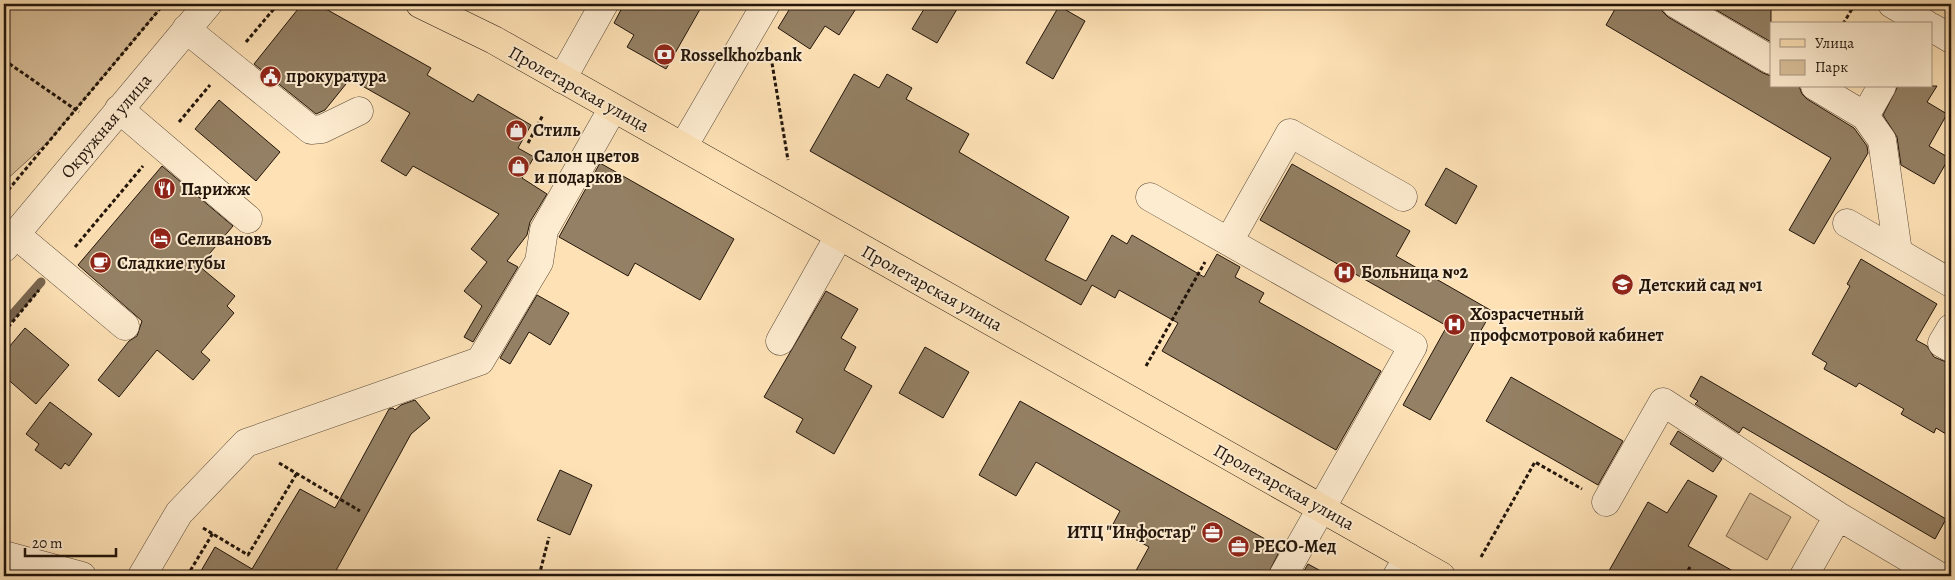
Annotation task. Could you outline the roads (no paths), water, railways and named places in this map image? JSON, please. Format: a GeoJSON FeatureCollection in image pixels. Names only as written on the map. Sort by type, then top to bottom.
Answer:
{"type":"FeatureCollection","features":[{"type":"Feature","properties":{"kind":"main road","name":"Пролетарская улица"},"geometry":{"type":"LineString","coordinates":[[420,4],[494,40],[1322,508],[1403,567],[1442,576]]}},
{"type":"Feature","properties":{"kind":"street","name":"Окружная улица"},"geometry":{"type":"LineString","coordinates":[[10,241],[208,4]]}},
{"type":"Feature","properties":{"kind":"street"},"geometry":{"type":"LineString","coordinates":[[562,79],[604,4]]}},
{"type":"Feature","properties":{"kind":"street"},"geometry":{"type":"LineString","coordinates":[[1676,4],[1770,59]]}},
{"type":"Feature","properties":{"kind":"street"},"geometry":{"type":"LineString","coordinates":[[1892,4],[1921,22]]}},
{"type":"Feature","properties":{"kind":"street"},"geometry":{"type":"LineString","coordinates":[[683,147],[760,6]]}},
{"type":"Feature","properties":{"kind":"street"},"geometry":{"type":"LineString","coordinates":[[1932,28],[1951,39]]}},
{"type":"Feature","properties":{"kind":"street"},"geometry":{"type":"LineString","coordinates":[[186,30],[311,130],[322,129],[359,111]]}},
{"type":"Feature","properties":{"kind":"street"},"geometry":{"type":"LineString","coordinates":[[1818,88],[1865,116],[1882,140],[1898,252]]}},
{"type":"Feature","properties":{"kind":"street"},"geometry":{"type":"LineString","coordinates":[[1865,116],[1881,88]]}},
{"type":"Feature","properties":{"kind":"street"},"geometry":{"type":"LineString","coordinates":[[142,576],[179,513],[246,443],[480,361],[539,262],[544,230],[613,108]]}},
{"type":"Feature","properties":{"kind":"street"},"geometry":{"type":"LineString","coordinates":[[111,119],[248,219]]}},
{"type":"Feature","properties":{"kind":"street"},"geometry":{"type":"LineString","coordinates":[[1224,239],[1290,133],[1403,197]]}},
{"type":"Feature","properties":{"kind":"street"},"geometry":{"type":"LineString","coordinates":[[1150,197],[1413,346],[1284,576]]}},
{"type":"Feature","properties":{"kind":"street"},"geometry":{"type":"LineString","coordinates":[[1847,223],[1951,283]]}},
{"type":"Feature","properties":{"kind":"street"},"geometry":{"type":"LineString","coordinates":[[780,341],[839,236]]}},
{"type":"Feature","properties":{"kind":"street"},"geometry":{"type":"LineString","coordinates":[[10,241],[57,268],[125,326]]}},
{"type":"Feature","properties":{"kind":"street"},"geometry":{"type":"LineString","coordinates":[[1951,328],[1942,343],[1951,348]]}},
{"type":"Feature","properties":{"kind":"street"},"geometry":{"type":"LineString","coordinates":[[1606,502],[1663,402],[1838,516],[1939,576]]}},
{"type":"Feature","properties":{"kind":"street"},"geometry":{"type":"LineString","coordinates":[[1804,576],[1838,516]]}},
{"type":"Feature","properties":{"kind":"street"},"geometry":{"type":"LineString","coordinates":[[4,554],[82,576]]}},
{"type":"Feature","properties":{"kind":"waterway"},"geometry":{"type":"LineString","coordinates":[[4,324],[41,282]]}},
{"type":"Feature","properties":{"kind":"place","name":"Rosselkhozbank"},"geometry":{"type":"Point","coordinates":[664,55]}},
{"type":"Feature","properties":{"kind":"place","name":"прокуратура"},"geometry":{"type":"Point","coordinates":[270,76]}},
{"type":"Feature","properties":{"kind":"place","name":"Стиль"},"geometry":{"type":"Point","coordinates":[517,130]}},
{"type":"Feature","properties":{"kind":"place","name":"Салон цветов и подарков"},"geometry":{"type":"Point","coordinates":[518,166]}},
{"type":"Feature","properties":{"kind":"place","name":"Парижж"},"geometry":{"type":"Point","coordinates":[165,189]}},
{"type":"Feature","properties":{"kind":"place","name":"Селивановъ"},"geometry":{"type":"Point","coordinates":[161,239]}},
{"type":"Feature","properties":{"kind":"place","name":"Сладкие губы"},"geometry":{"type":"Point","coordinates":[101,263]}},
{"type":"Feature","properties":{"kind":"place","name":"Больница №2"},"geometry":{"type":"Point","coordinates":[1345,272]}},
{"type":"Feature","properties":{"kind":"place","name":"Детский сад №1"},"geometry":{"type":"Point","coordinates":[1623,285]}},
{"type":"Feature","properties":{"kind":"place","name":"Хозрасчетный профсмотровой кабинет"},"geometry":{"type":"Point","coordinates":[1454,324]}},
{"type":"Feature","properties":{"kind":"place","name":"ИТЦ \"Инфостар\""},"geometry":{"type":"Point","coordinates":[1212,532]}},
{"type":"Feature","properties":{"kind":"place","name":"РЕСО-Мед"},"geometry":{"type":"Point","coordinates":[1238,546]}}]}
